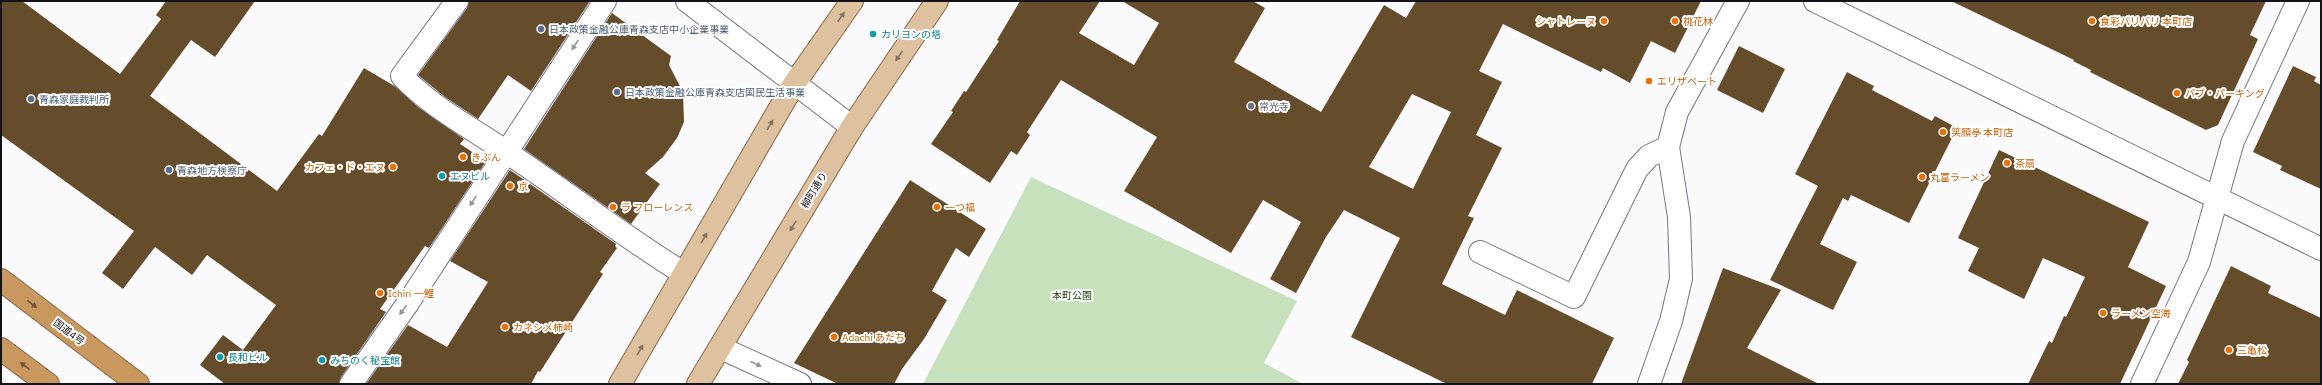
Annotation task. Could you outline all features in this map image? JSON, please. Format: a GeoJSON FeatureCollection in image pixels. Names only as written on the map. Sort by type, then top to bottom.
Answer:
{"type":"FeatureCollection","features":[{"type":"Feature","properties":{"kind":"highway","name":"国道4号"},"geometry":{"type":"LineString","coordinates":[[1,280],[138,384]]}},
{"type":"Feature","properties":{"kind":"highway"},"geometry":{"type":"LineString","coordinates":[[1,349],[45,383]]}},
{"type":"Feature","properties":{"kind":"main road"},"geometry":{"type":"LineString","coordinates":[[620,384],[794,84],[852,1]]}},
{"type":"Feature","properties":{"kind":"main road","name":"柳町通り"},"geometry":{"type":"LineString","coordinates":[[698,384],[721,348],[852,127],[937,1]]}},
{"type":"Feature","properties":{"kind":"street"},"geometry":{"type":"LineString","coordinates":[[457,1],[402,76],[419,94],[506,151],[643,249],[684,274]]}},
{"type":"Feature","properties":{"kind":"street"},"geometry":{"type":"LineString","coordinates":[[351,384],[408,303],[604,1]]}},
{"type":"Feature","properties":{"kind":"street"},"geometry":{"type":"LineString","coordinates":[[687,1],[852,127]]}},
{"type":"Feature","properties":{"kind":"street"},"geometry":{"type":"LineString","coordinates":[[1649,384],[1671,321],[1681,279],[1679,217],[1668,147],[1677,112],[1738,1]]}},
{"type":"Feature","properties":{"kind":"street"},"geometry":{"type":"LineString","coordinates":[[1815,1],[2321,249]]}},
{"type":"Feature","properties":{"kind":"street"},"geometry":{"type":"LineString","coordinates":[[2142,384],[2199,262],[2233,142],[2298,1]]}},
{"type":"Feature","properties":{"kind":"street"},"geometry":{"type":"LineString","coordinates":[[1480,252],[1574,297],[1637,169],[1649,156],[1668,147]]}},
{"type":"Feature","properties":{"kind":"street"},"geometry":{"type":"LineString","coordinates":[[721,348],[800,384]]}},
{"type":"Feature","properties":{"kind":"green space","name":"本町公園"},"geometry":{"type":"Polygon","coordinates":[[[1031,177],[1297,301],[1264,363],[1303,384],[923,384],[1031,177]]]}},
{"type":"Feature","properties":{"kind":"building"},"geometry":{"type":"Polygon","coordinates":[[[1,1],[22,1],[120,74],[161,19],[156,15],[166,1],[255,1],[215,57],[191,40],[150,96],[277,191],[319,134],[322,136],[364,68],[396,87],[418,107],[464,139],[460,144],[486,161],[429,248],[425,246],[380,309],[386,312],[341,377],[339,384],[225,384],[200,365],[223,335],[243,350],[276,305],[207,255],[192,275],[155,247],[123,289],[102,273],[134,231],[1,135],[1,1]]]}},
{"type":"Feature","properties":{"kind":"building"},"geometry":{"type":"Polygon","coordinates":[[[469,1],[590,1],[531,91],[508,75],[478,119],[445,97],[418,75],[467,8],[469,1]]]}},
{"type":"Feature","properties":{"kind":"building"},"geometry":{"type":"Polygon","coordinates":[[[1020,1],[1100,1],[1079,33],[1134,65],[1159,23],[1122,1],[1253,1],[1265,8],[1234,62],[1321,112],[1384,5],[1406,18],[1416,1],[1701,1],[1675,53],[1651,41],[1630,83],[1603,68],[1601,72],[1503,24],[1479,71],[1502,82],[1476,135],[1502,148],[1468,216],[1474,218],[1442,284],[1505,315],[1517,290],[1614,338],[1592,384],[1447,384],[1351,337],[1400,238],[1344,210],[1326,237],[1296,293],[1270,279],[1301,222],[1263,200],[1231,253],[1124,191],[1157,137],[1061,80],[1027,132],[1030,135],[1017,155],[1011,151],[990,183],[931,144],[953,112],[951,111],[964,91],[966,92],[999,41],[997,40],[1020,1]],[[1412,94],[1369,167],[1413,189],[1451,112],[1412,94]]]}},
{"type":"Feature","properties":{"kind":"building"},"geometry":{"type":"Polygon","coordinates":[[[1951,1],[2266,1],[2250,35],[2258,39],[2218,125],[2206,130],[2090,72],[2091,70],[2073,61],[2074,60],[1951,1]]]}},
{"type":"Feature","properties":{"kind":"building"},"geometry":{"type":"Polygon","coordinates":[[[612,13],[671,56],[669,65],[683,92],[684,122],[677,138],[663,157],[645,173],[660,184],[631,224],[524,149],[612,13]]]}},
{"type":"Feature","properties":{"kind":"building"},"geometry":{"type":"Polygon","coordinates":[[[1739,46],[1785,69],[1763,113],[1717,90],[1739,46]]]}},
{"type":"Feature","properties":{"kind":"building"},"geometry":{"type":"Polygon","coordinates":[[[2293,66],[2316,77],[2314,81],[2321,85],[2321,189],[2280,170],[2282,166],[2253,152],[2293,66]]]}},
{"type":"Feature","properties":{"kind":"building"},"geometry":{"type":"Polygon","coordinates":[[[1847,72],[1874,86],[1872,90],[1932,121],[1935,116],[1957,128],[1909,223],[1851,195],[1848,201],[1843,198],[1820,244],[1857,262],[1833,310],[1770,280],[1818,186],[1795,174],[1847,72]]]}},
{"type":"Feature","properties":{"kind":"building"},"geometry":{"type":"Polygon","coordinates":[[[1999,150],[2149,222],[2128,267],[2166,286],[2120,384],[2028,384],[2049,341],[2052,343],[2064,316],[2066,317],[2085,277],[2043,258],[2024,299],[1968,271],[1979,248],[1958,238],[1999,150]]]}},
{"type":"Feature","properties":{"kind":"building"},"geometry":{"type":"Polygon","coordinates":[[[510,170],[616,244],[615,246],[617,248],[600,272],[603,274],[540,372],[538,371],[531,384],[366,384],[408,325],[447,347],[488,282],[450,261],[510,170]]]}},
{"type":"Feature","properties":{"kind":"building"},"geometry":{"type":"Polygon","coordinates":[[[910,180],[986,229],[969,257],[956,248],[932,291],[947,300],[924,339],[902,369],[894,384],[838,384],[794,363],[910,180]]]}},
{"type":"Feature","properties":{"kind":"building"},"geometry":{"type":"Polygon","coordinates":[[[2231,266],[2271,286],[2268,293],[2321,318],[2321,384],[2178,384],[2189,362],[2187,360],[2231,266]]]}},
{"type":"Feature","properties":{"kind":"building"},"geometry":{"type":"Polygon","coordinates":[[[1723,268],[1781,290],[1747,348],[1819,384],[1681,384],[1723,268]]]}},
{"type":"Feature","properties":{"kind":"place","name":"シャトレーヌ"},"geometry":{"type":"Point","coordinates":[1604,21]}},
{"type":"Feature","properties":{"kind":"place","name":"桃花林"},"geometry":{"type":"Point","coordinates":[1675,21]}},
{"type":"Feature","properties":{"kind":"place","name":"食彩バリバリ 本町店"},"geometry":{"type":"Point","coordinates":[2092,21]}},
{"type":"Feature","properties":{"kind":"place","name":"日本政策金融公庫青森支店中小企業事業"},"geometry":{"type":"Point","coordinates":[541,29]}},
{"type":"Feature","properties":{"kind":"place","name":"カリヨンの塔"},"geometry":{"type":"Point","coordinates":[873,34]}},
{"type":"Feature","properties":{"kind":"place","name":"エリザベート"},"geometry":{"type":"Point","coordinates":[1649,81]}},
{"type":"Feature","properties":{"kind":"place","name":"日本政策金融公庫青森支店国民生活事業"},"geometry":{"type":"Point","coordinates":[617,92]}},
{"type":"Feature","properties":{"kind":"place","name":"パブ・パーキング"},"geometry":{"type":"Point","coordinates":[2177,93]}},
{"type":"Feature","properties":{"kind":"place","name":"青森家庭裁判所"},"geometry":{"type":"Point","coordinates":[31,99]}},
{"type":"Feature","properties":{"kind":"place","name":"常光寺"},"geometry":{"type":"Point","coordinates":[1251,106]}},
{"type":"Feature","properties":{"kind":"place","name":"笑顔亭 本町店"},"geometry":{"type":"Point","coordinates":[1943,132]}},
{"type":"Feature","properties":{"kind":"place","name":"きぶん"},"geometry":{"type":"Point","coordinates":[463,157]}},
{"type":"Feature","properties":{"kind":"place","name":"茶扇"},"geometry":{"type":"Point","coordinates":[2007,163]}},
{"type":"Feature","properties":{"kind":"place","name":"カフェ・ド・エヌ"},"geometry":{"type":"Point","coordinates":[393,167]}},
{"type":"Feature","properties":{"kind":"place","name":"青森地方検察庁"},"geometry":{"type":"Point","coordinates":[169,170]}},
{"type":"Feature","properties":{"kind":"place","name":"エヌビル"},"geometry":{"type":"Point","coordinates":[442,176]}},
{"type":"Feature","properties":{"kind":"place","name":"丸富ラーメン"},"geometry":{"type":"Point","coordinates":[1922,177]}},
{"type":"Feature","properties":{"kind":"place","name":"京"},"geometry":{"type":"Point","coordinates":[510,186]}},
{"type":"Feature","properties":{"kind":"place","name":"ラ フローレンス"},"geometry":{"type":"Point","coordinates":[613,207]}},
{"type":"Feature","properties":{"kind":"place","name":"一つ福"},"geometry":{"type":"Point","coordinates":[937,207]}},
{"type":"Feature","properties":{"kind":"place","name":"Ichiri 一鯉"},"geometry":{"type":"Point","coordinates":[380,293]}},
{"type":"Feature","properties":{"kind":"place","name":"ラーメン空海"},"geometry":{"type":"Point","coordinates":[2103,313]}},
{"type":"Feature","properties":{"kind":"place","name":"カネシメ柿崎"},"geometry":{"type":"Point","coordinates":[505,327]}},
{"type":"Feature","properties":{"kind":"place","name":"Adachi あだち"},"geometry":{"type":"Point","coordinates":[834,337]}},
{"type":"Feature","properties":{"kind":"place","name":"三亀松"},"geometry":{"type":"Point","coordinates":[2229,350]}},
{"type":"Feature","properties":{"kind":"place","name":"長和ビル"},"geometry":{"type":"Point","coordinates":[220,357]}},
{"type":"Feature","properties":{"kind":"place","name":"みちのく秘宝館"},"geometry":{"type":"Point","coordinates":[322,360]}}]}
